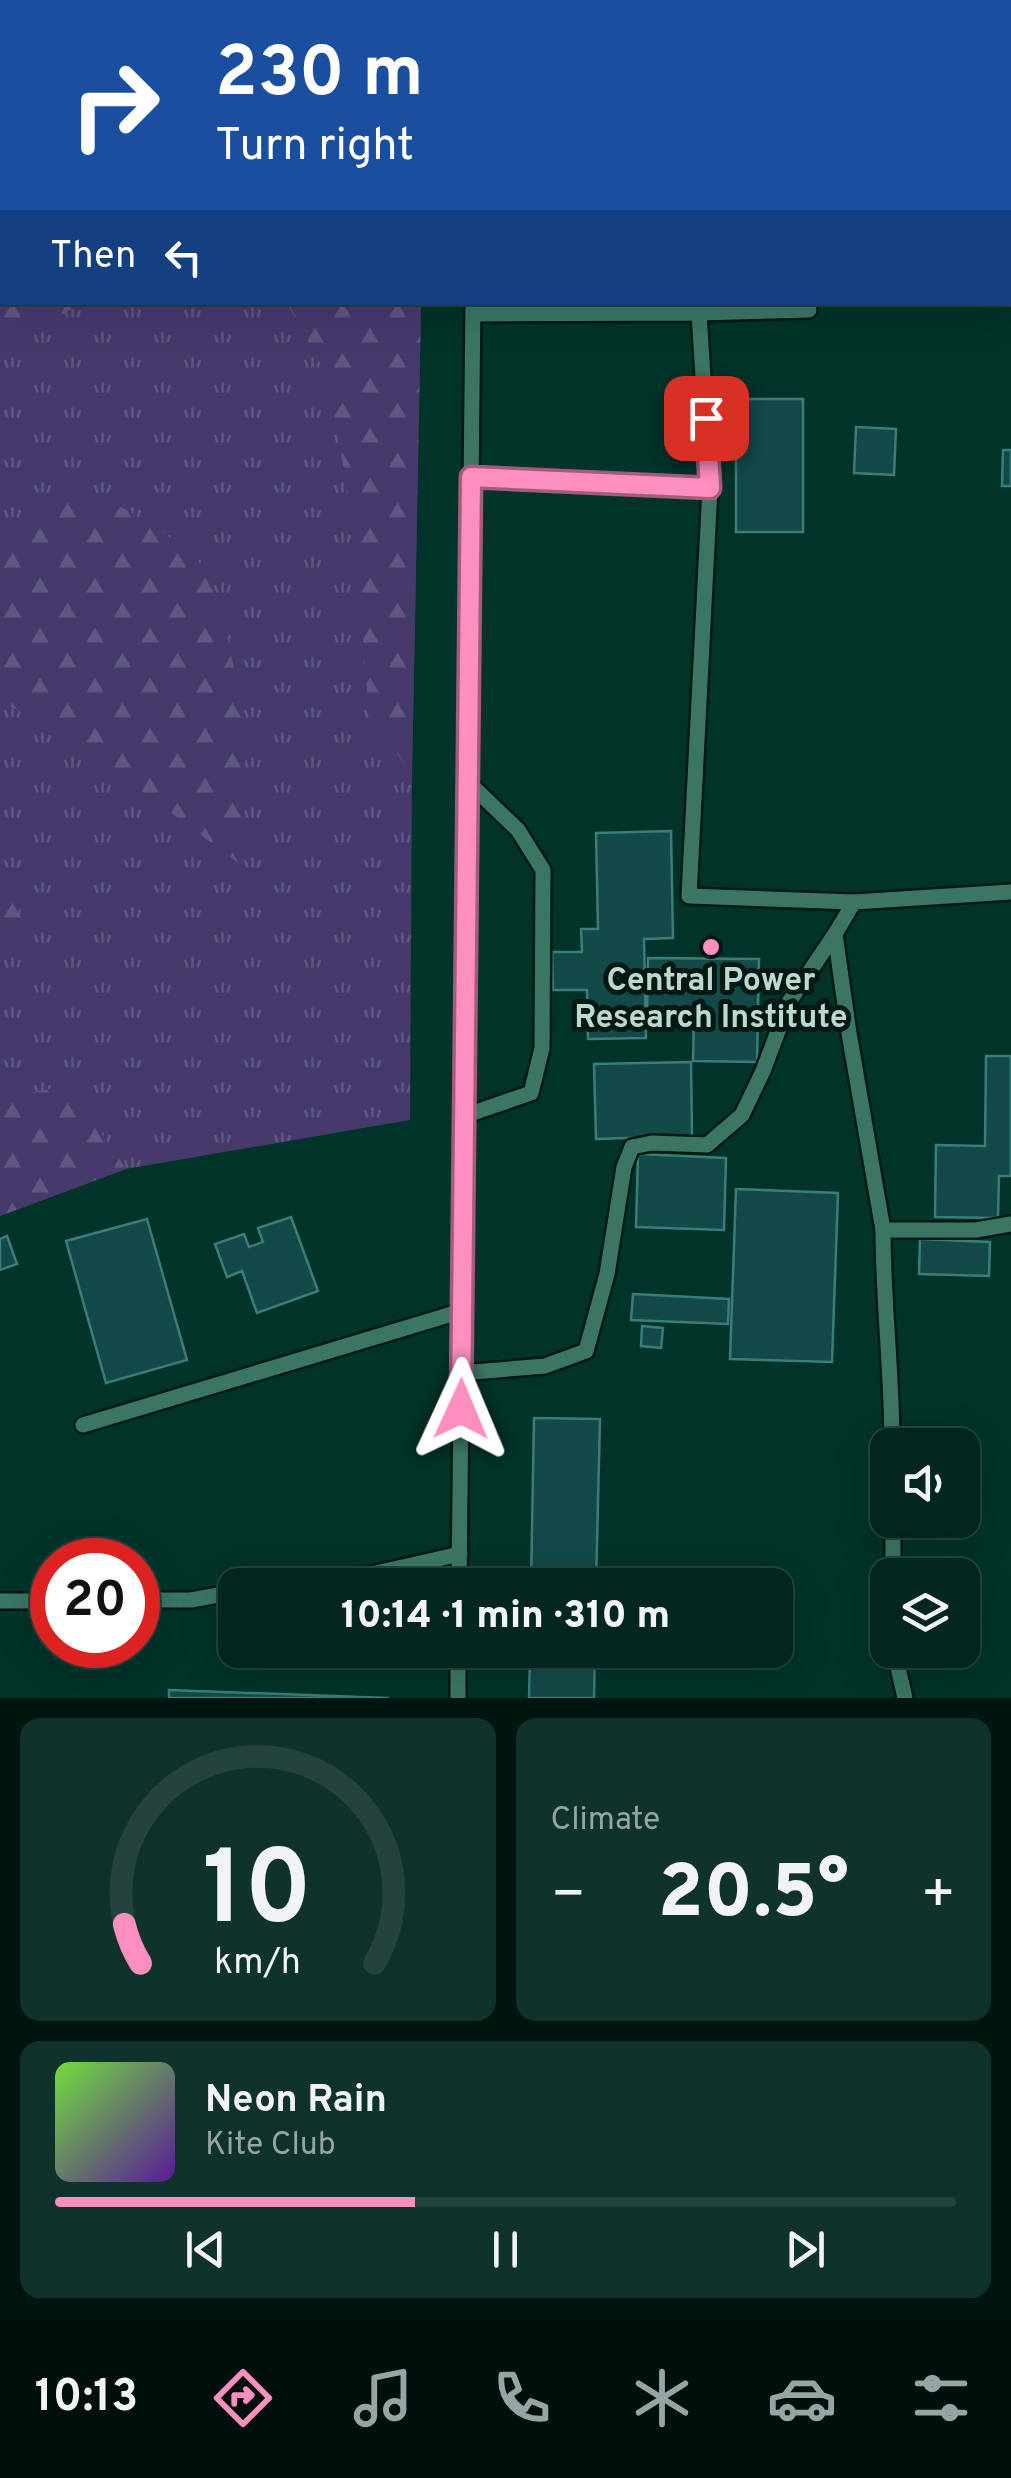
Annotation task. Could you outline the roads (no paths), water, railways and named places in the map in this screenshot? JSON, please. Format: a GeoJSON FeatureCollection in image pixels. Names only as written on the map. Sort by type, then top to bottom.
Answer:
{"type":"FeatureCollection","features":[{"type":"Feature","properties":{"kind":"lane"},"geometry":{"type":"LineString","coordinates":[[460,1568],[473,308],[699,313],[809,310]]}},
{"type":"Feature","properties":{"kind":"lane"},"geometry":{"type":"LineString","coordinates":[[699,313],[710,488],[689,896],[854,902],[1011,892]]}},
{"type":"Feature","properties":{"kind":"lane"},"geometry":{"type":"LineString","coordinates":[[471,477],[710,488]]}},
{"type":"Feature","properties":{"kind":"lane"},"geometry":{"type":"LineString","coordinates":[[464,1116],[531,1093],[542,1048],[543,870],[518,830],[468,782]]}},
{"type":"Feature","properties":{"kind":"lane"},"geometry":{"type":"LineString","coordinates":[[462,1373],[544,1366],[586,1351],[606,1274],[624,1167],[632,1146],[707,1146],[742,1115],[788,1002],[854,902]]}},
{"type":"Feature","properties":{"kind":"lane"},"geometry":{"type":"LineString","coordinates":[[835,934],[882,1230],[891,1428]]}},
{"type":"Feature","properties":{"kind":"lane"},"geometry":{"type":"LineString","coordinates":[[882,1230],[976,1230],[1011,1224]]}},
{"type":"Feature","properties":{"kind":"lane"},"geometry":{"type":"LineString","coordinates":[[83,1426],[462,1311]]}},
{"type":"Feature","properties":{"kind":"lane"},"geometry":{"type":"LineString","coordinates":[[399,1568],[460,1554]]}},
{"type":"Feature","properties":{"kind":"lane"},"geometry":{"type":"LineString","coordinates":[[160,1600],[218,1595]]}},
{"type":"Feature","properties":{"kind":"lane"},"geometry":{"type":"LineString","coordinates":[[0,1601],[30,1601]]}},
{"type":"Feature","properties":{"kind":"lane"},"geometry":{"type":"LineString","coordinates":[[458,1668],[458,1698]]}},
{"type":"Feature","properties":{"kind":"lane"},"geometry":{"type":"LineString","coordinates":[[898,1668],[905,1698]]}},
{"type":"Feature","properties":{"kind":"place","name":"Central Power Research Institute"},"geometry":{"type":"Point","coordinates":[711,947]}}]}
